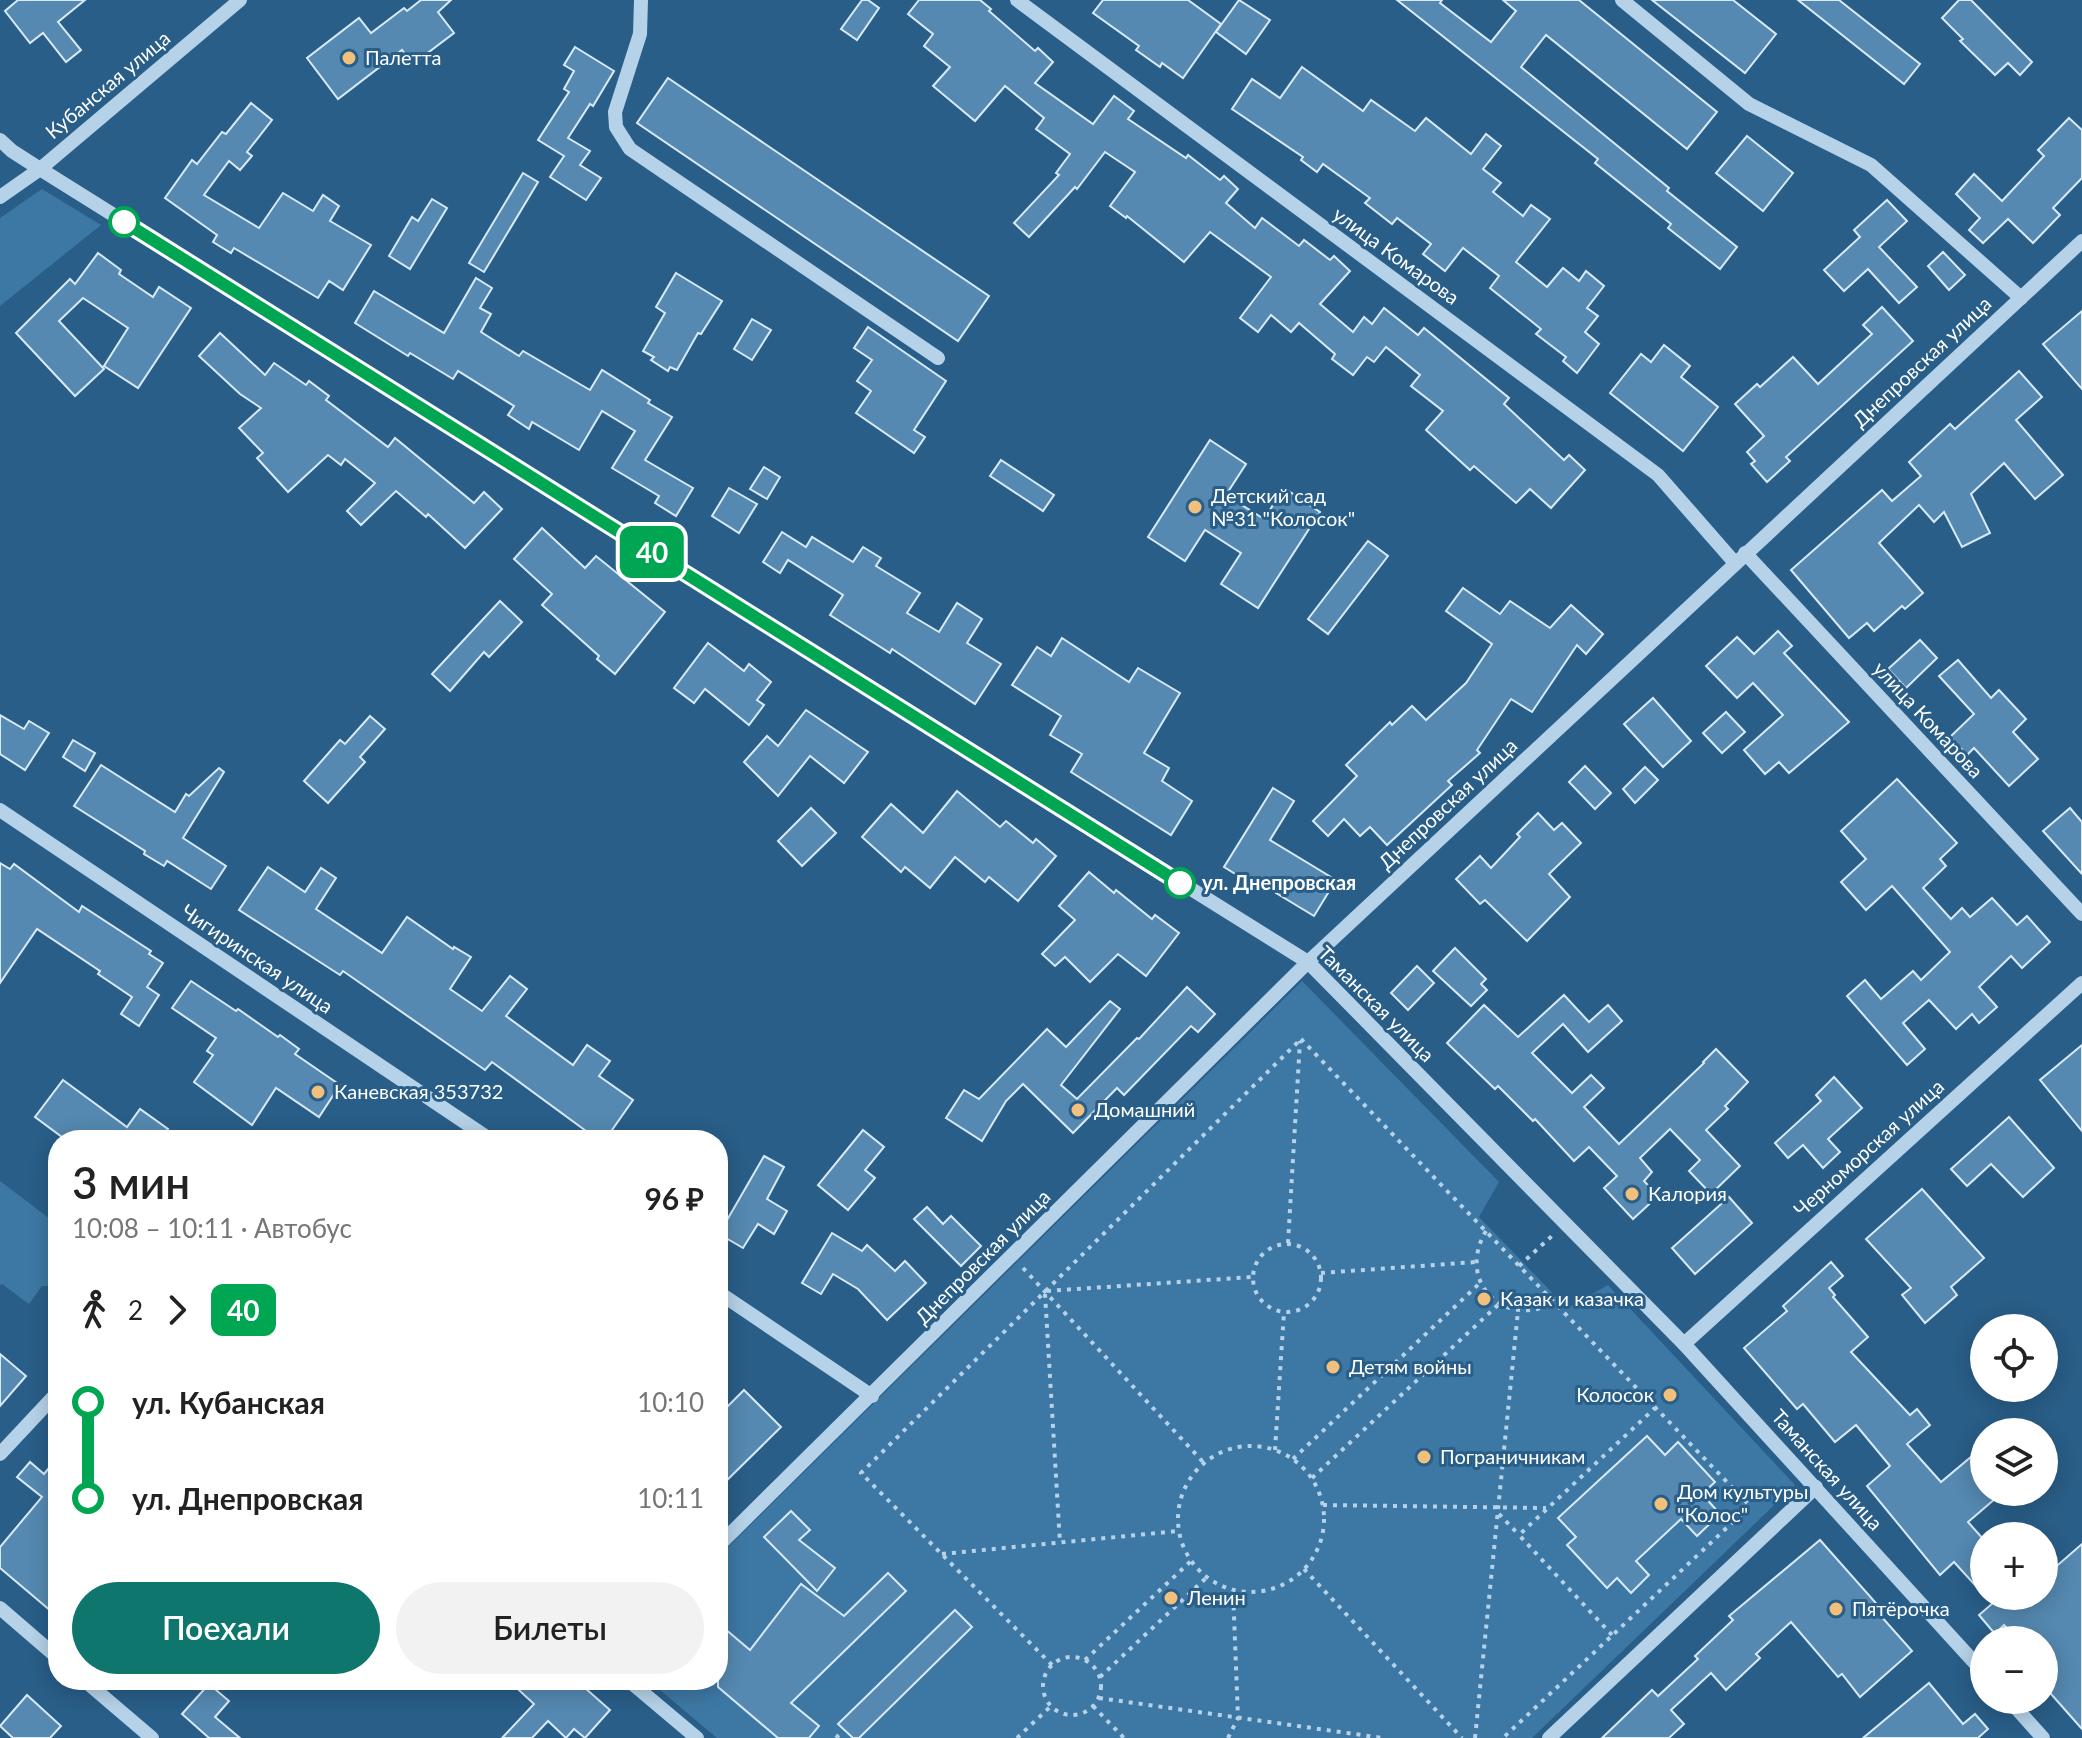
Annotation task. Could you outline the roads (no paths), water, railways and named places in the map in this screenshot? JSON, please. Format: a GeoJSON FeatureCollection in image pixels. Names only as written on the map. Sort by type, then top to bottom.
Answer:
{"type":"FeatureCollection","features":[{"type":"Feature","properties":{"kind":"street","name":"Кубанская улица"},"geometry":{"type":"LineString","coordinates":[[0,197],[40,169],[240,0]]}},
{"type":"Feature","properties":{"kind":"street"},"geometry":{"type":"LineString","coordinates":[[641,0],[640,34],[615,112],[616,127],[630,149],[938,358]]}},
{"type":"Feature","properties":{"kind":"street","name":"улица Комарова"},"geometry":{"type":"LineString","coordinates":[[1017,0],[1658,475],[2082,914]]}},
{"type":"Feature","properties":{"kind":"street"},"geometry":{"type":"LineString","coordinates":[[1622,0],[1749,104],[1871,165],[2021,298]]}},
{"type":"Feature","properties":{"kind":"street","name":"Таманская улица"},"geometry":{"type":"LineString","coordinates":[[0,140],[40,169],[1308,962],[1684,1344],[1970,1658]]}},
{"type":"Feature","properties":{"kind":"street","name":"Днепровская улица"},"geometry":{"type":"LineString","coordinates":[[728,1536],[1308,962],[2082,241]]}},
{"type":"Feature","properties":{"kind":"street","name":"Чигиринская улица"},"geometry":{"type":"LineString","coordinates":[[0,810],[476,1130]]}},
{"type":"Feature","properties":{"kind":"street","name":"Черноморская улица"},"geometry":{"type":"LineString","coordinates":[[1684,1344],[2082,983]]}},
{"type":"Feature","properties":{"kind":"street"},"geometry":{"type":"LineString","coordinates":[[728,1299],[872,1396]]}},
{"type":"Feature","properties":{"kind":"street"},"geometry":{"type":"LineString","coordinates":[[0,1454],[48,1403]]}},
{"type":"Feature","properties":{"kind":"street"},"geometry":{"type":"LineString","coordinates":[[1549,1738],[1816,1487]]}},
{"type":"Feature","properties":{"kind":"street"},"geometry":{"type":"LineString","coordinates":[[0,1608],[48,1649]]}},
{"type":"Feature","properties":{"kind":"street"},"geometry":{"type":"LineString","coordinates":[[96,1690],[152,1738]]}},
{"type":"Feature","properties":{"kind":"street"},"geometry":{"type":"LineString","coordinates":[[640,1690],[697,1738]]}},
{"type":"Feature","properties":{"kind":"street"},"geometry":{"type":"LineString","coordinates":[[2022,1714],[2043,1738]]}},
{"type":"Feature","properties":{"kind":"place","name":"Палетта"},"geometry":{"type":"Point","coordinates":[349,58]}},
{"type":"Feature","properties":{"kind":"place","name":"Детский сад №31 \"Колосок\""},"geometry":{"type":"Point","coordinates":[1195,507]}},
{"type":"Feature","properties":{"kind":"place","name":"ул. Днепровская"},"geometry":{"type":"Point","coordinates":[1180,883]}},
{"type":"Feature","properties":{"kind":"place","name":"Каневская 353732"},"geometry":{"type":"Point","coordinates":[318,1092]}},
{"type":"Feature","properties":{"kind":"place","name":"Домашний"},"geometry":{"type":"Point","coordinates":[1078,1110]}},
{"type":"Feature","properties":{"kind":"place","name":"Калория"},"geometry":{"type":"Point","coordinates":[1632,1194]}},
{"type":"Feature","properties":{"kind":"place","name":"Казак и казачка"},"geometry":{"type":"Point","coordinates":[1484,1299]}},
{"type":"Feature","properties":{"kind":"place","name":"Детям войны"},"geometry":{"type":"Point","coordinates":[1333,1367]}},
{"type":"Feature","properties":{"kind":"place","name":"Колосок"},"geometry":{"type":"Point","coordinates":[1670,1395]}},
{"type":"Feature","properties":{"kind":"place","name":"Пограничникам"},"geometry":{"type":"Point","coordinates":[1424,1457]}},
{"type":"Feature","properties":{"kind":"place","name":"Дом культуры \"Колос\""},"geometry":{"type":"Point","coordinates":[1661,1504]}},
{"type":"Feature","properties":{"kind":"place","name":"Ленин"},"geometry":{"type":"Point","coordinates":[1171,1598]}},
{"type":"Feature","properties":{"kind":"place","name":"Пятёрочка"},"geometry":{"type":"Point","coordinates":[1836,1609]}}]}
